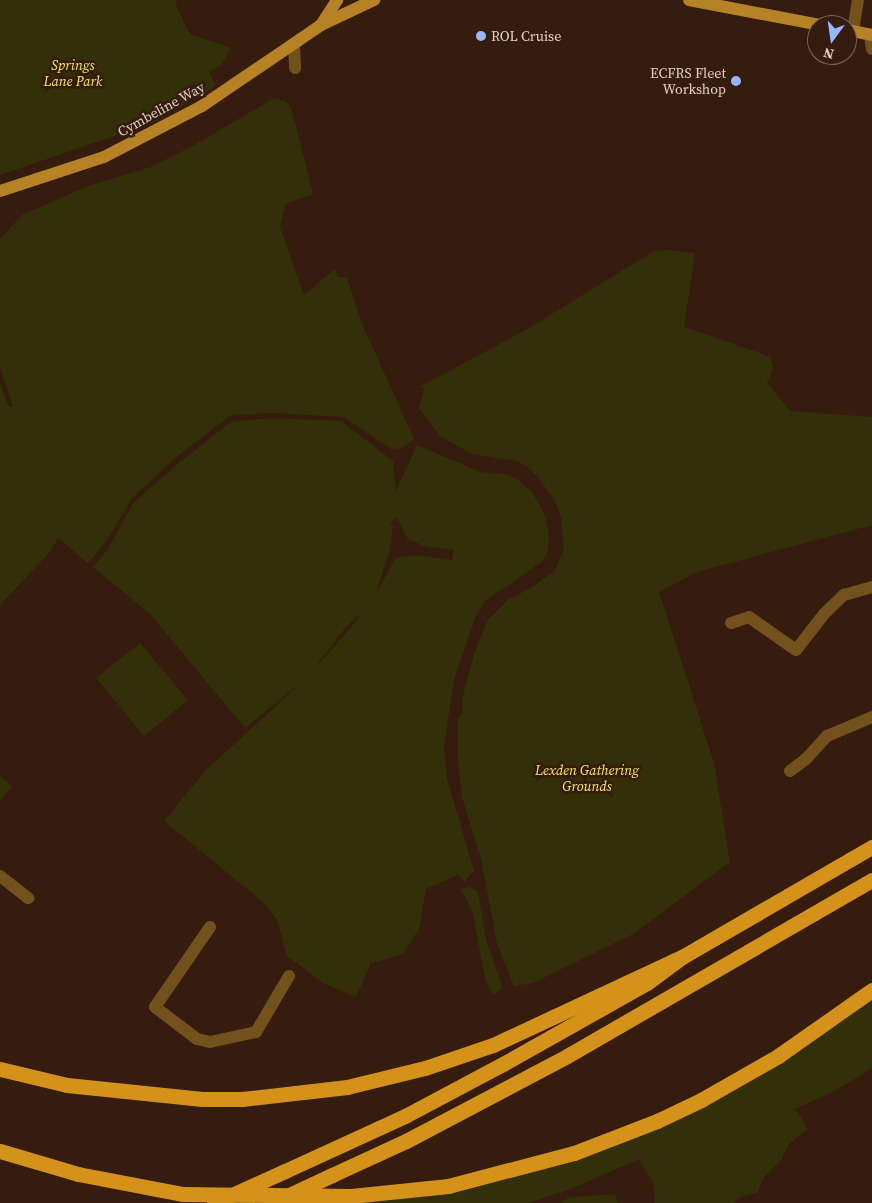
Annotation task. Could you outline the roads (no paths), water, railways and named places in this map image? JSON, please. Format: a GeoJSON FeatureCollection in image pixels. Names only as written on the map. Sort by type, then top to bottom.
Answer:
{"type":"FeatureCollection","features":[{"type":"Feature","properties":{"kind":"highway"},"geometry":{"type":"LineString","coordinates":[[0,1069],[67,1085],[202,1099],[242,1099],[347,1087],[425,1068],[493,1045],[682,957],[872,847]]}},
{"type":"Feature","properties":{"kind":"highway"},"geometry":{"type":"LineString","coordinates":[[272,1203],[406,1141],[559,1060],[872,880]]}},
{"type":"Feature","properties":{"kind":"highway"},"geometry":{"type":"LineString","coordinates":[[214,1203],[405,1116],[503,1064],[647,983],[682,957]]}},
{"type":"Feature","properties":{"kind":"highway"},"geometry":{"type":"LineString","coordinates":[[0,1151],[78,1174],[183,1194],[350,1196],[448,1186],[574,1154],[657,1121],[701,1100],[778,1056],[872,990]]}},
{"type":"Feature","properties":{"kind":"main road","name":"Cymbeline Way"},"geometry":{"type":"LineString","coordinates":[[321,25],[337,0]]}},
{"type":"Feature","properties":{"kind":"main road","name":"Cymbeline Way"},"geometry":{"type":"LineString","coordinates":[[0,191],[104,157],[202,106],[294,46],[321,25],[374,0]]}},
{"type":"Feature","properties":{"kind":"main road"},"geometry":{"type":"LineString","coordinates":[[690,0],[807,22]]}},
{"type":"Feature","properties":{"kind":"main road"},"geometry":{"type":"LineString","coordinates":[[857,32],[871,35]]}},
{"type":"Feature","properties":{"kind":"street"},"geometry":{"type":"LineString","coordinates":[[854,15],[858,0]]}},
{"type":"Feature","properties":{"kind":"street"},"geometry":{"type":"LineString","coordinates":[[871,35],[872,49]]}},
{"type":"Feature","properties":{"kind":"street"},"geometry":{"type":"LineString","coordinates":[[294,46],[295,68]]}},
{"type":"Feature","properties":{"kind":"street"},"geometry":{"type":"LineString","coordinates":[[731,623],[749,616],[796,650],[824,614],[844,595],[872,587]]}},
{"type":"Feature","properties":{"kind":"street"},"geometry":{"type":"LineString","coordinates":[[790,771],[807,758],[827,736],[872,718]]}},
{"type":"Feature","properties":{"kind":"street"},"geometry":{"type":"LineString","coordinates":[[0,876],[28,898]]}},
{"type":"Feature","properties":{"kind":"street"},"geometry":{"type":"LineString","coordinates":[[210,927],[155,1007],[197,1039],[210,1042],[256,1032],[289,976]]}},
{"type":"Feature","properties":{"kind":"place","name":"ROL Cruise"},"geometry":{"type":"Point","coordinates":[481,36]}},
{"type":"Feature","properties":{"kind":"place","name":"ECFRS Fleet Workshop"},"geometry":{"type":"Point","coordinates":[736,81]}},
{"type":"Feature","properties":{"kind":"park label","name":"Springs Lane Park"},"geometry":{"type":"Point","coordinates":[73,74]}},
{"type":"Feature","properties":{"kind":"park label","name":"Lexden Gathering Grounds"},"geometry":{"type":"Point","coordinates":[587,778]}}]}
